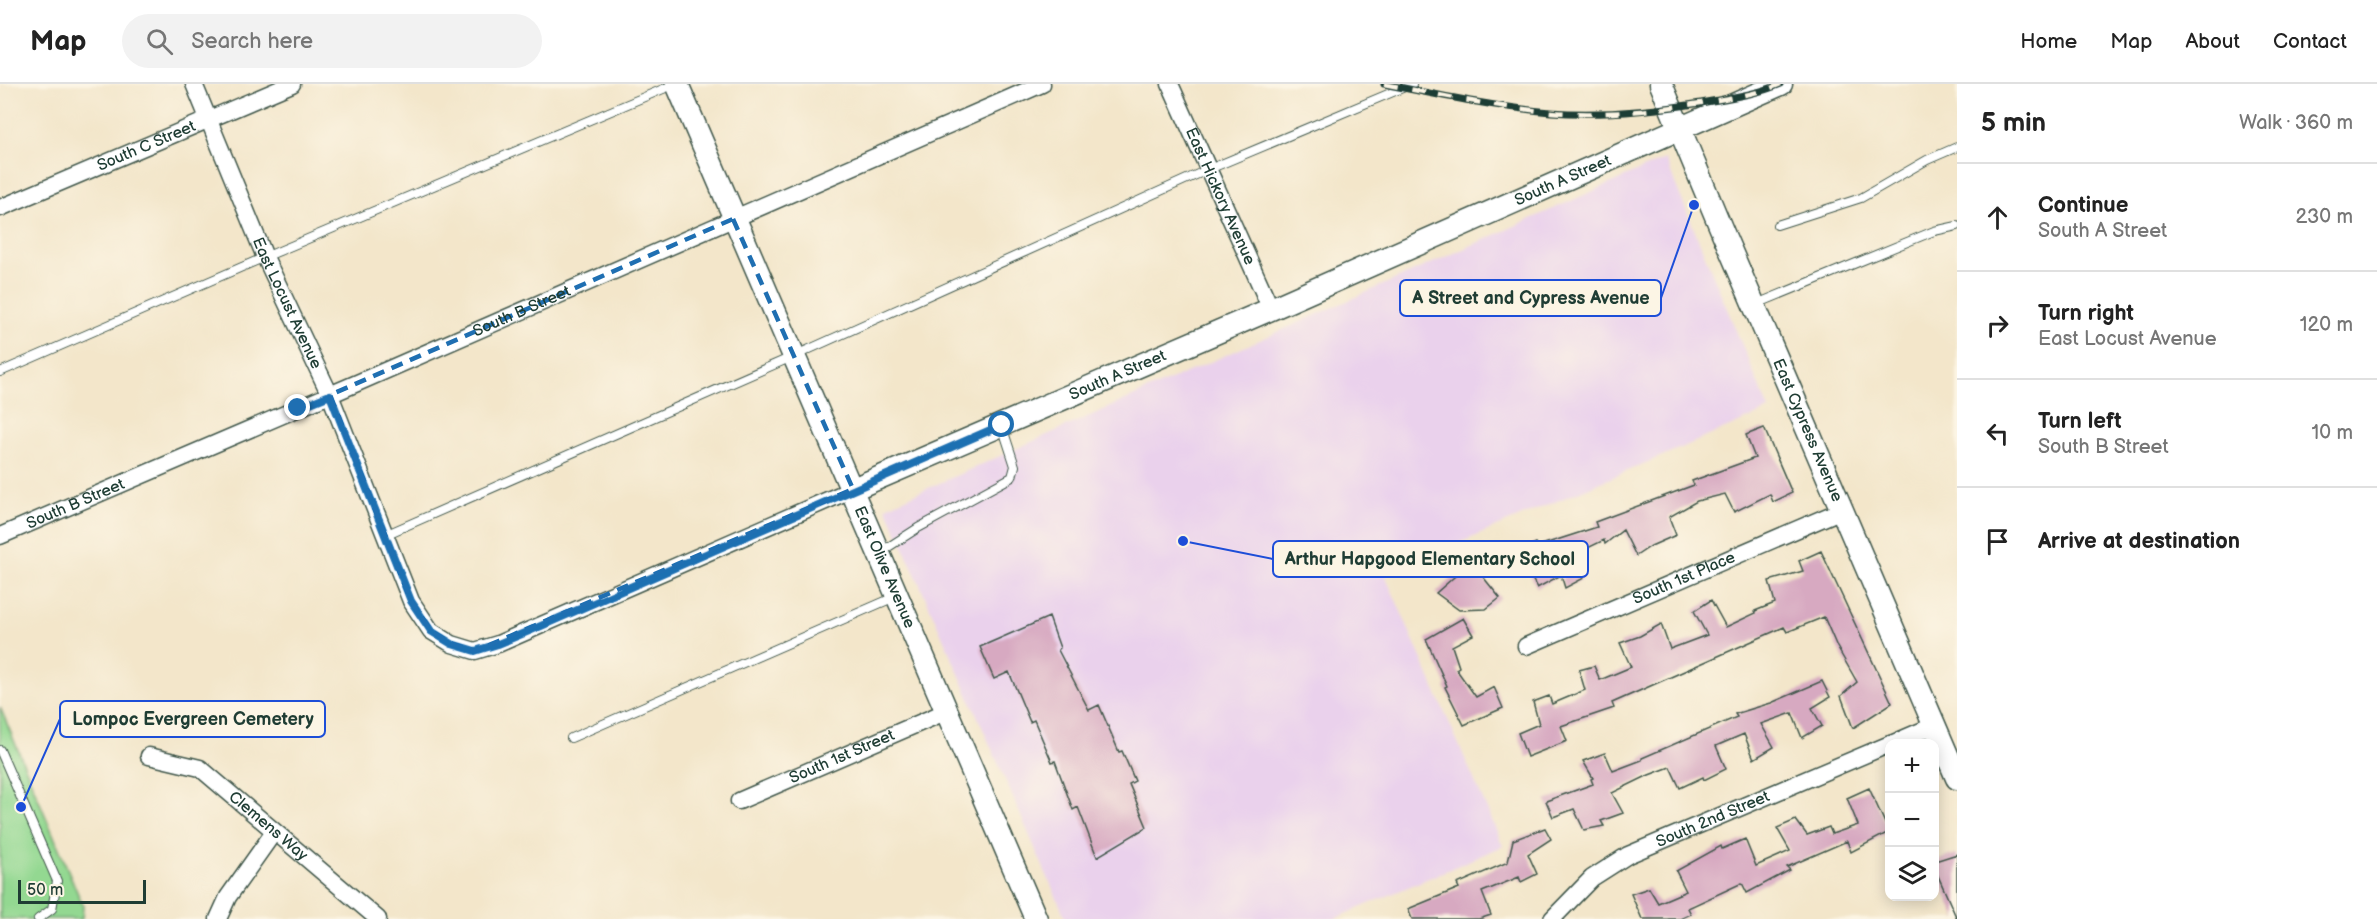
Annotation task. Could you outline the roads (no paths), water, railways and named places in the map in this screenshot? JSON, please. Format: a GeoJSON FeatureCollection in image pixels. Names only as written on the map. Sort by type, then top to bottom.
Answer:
{"type":"FeatureCollection","features":[{"type":"Feature","properties":{"kind":"street","name":"East Locust Avenue"},"geometry":{"type":"LineString","coordinates":[[194,84],[265,256],[330,395],[411,601],[431,631],[452,644]]}},
{"type":"Feature","properties":{"kind":"street","name":"South C Street"},"geometry":{"type":"LineString","coordinates":[[0,208],[292,84]]}},
{"type":"Feature","properties":{"kind":"street","name":"East Olive Avenue"},"geometry":{"type":"LineString","coordinates":[[676,84],[853,489],[945,712],[1036,919]]}},
{"type":"Feature","properties":{"kind":"street","name":"South B Street"},"geometry":{"type":"LineString","coordinates":[[0,536],[330,395],[1042,84]]}},
{"type":"Feature","properties":{"kind":"street","name":"East Hickory Avenue"},"geometry":{"type":"LineString","coordinates":[[1170,84],[1271,309]]}},
{"type":"Feature","properties":{"kind":"street","name":"East Cypress Avenue"},"geometry":{"type":"LineString","coordinates":[[1661,84],[1957,778]]}},
{"type":"Feature","properties":{"kind":"street","name":"South A Street"},"geometry":{"type":"LineString","coordinates":[[452,644],[475,651],[498,644],[1271,309],[1780,84]]}},
{"type":"Feature","properties":{"kind":"street","name":"South 1st Place"},"geometry":{"type":"LineString","coordinates":[[1526,646],[1842,510]]}},
{"type":"Feature","properties":{"kind":"street","name":"South 1st Street"},"geometry":{"type":"LineString","coordinates":[[739,801],[945,712]]}},
{"type":"Feature","properties":{"kind":"street","name":"South 2nd Street"},"geometry":{"type":"LineString","coordinates":[[1902,739],[1935,725]]}},
{"type":"Feature","properties":{"kind":"street","name":"South 2nd Street"},"geometry":{"type":"LineString","coordinates":[[1552,919],[1592,878],[1628,855],[1885,746]]}},
{"type":"Feature","properties":{"kind":"street","name":"Clemens Way"},"geometry":{"type":"LineString","coordinates":[[149,756],[201,768],[378,919]]}},
{"type":"Feature","properties":{"kind":"street"},"geometry":{"type":"LineString","coordinates":[[218,919],[228,897],[274,832]]}},
{"type":"Feature","properties":{"kind":"lane"},"geometry":{"type":"LineString","coordinates":[[0,372],[265,256],[676,84]]}},
{"type":"Feature","properties":{"kind":"lane"},"geometry":{"type":"LineString","coordinates":[[386,535],[794,356],[1207,170],[1412,84]]}},
{"type":"Feature","properties":{"kind":"lane"},"geometry":{"type":"LineString","coordinates":[[1777,225],[1861,198],[1927,160],[1957,147]]}},
{"type":"Feature","properties":{"kind":"lane"},"geometry":{"type":"LineString","coordinates":[[1754,305],[1934,231],[1957,226]]}},
{"type":"Feature","properties":{"kind":"lane"},"geometry":{"type":"LineString","coordinates":[[879,553],[918,528],[1012,477],[1015,466],[1002,425]]}},
{"type":"Feature","properties":{"kind":"lane"},"geometry":{"type":"LineString","coordinates":[[571,738],[897,596]]}},
{"type":"Feature","properties":{"kind":"lane"},"geometry":{"type":"LineString","coordinates":[[0,750],[57,881],[52,909],[38,919]]}},
{"type":"Feature","properties":{"kind":"railway"},"geometry":{"type":"LineString","coordinates":[[1384,84],[1509,107],[1551,112],[1588,113],[1645,110],[1701,103],[1751,94],[1781,84]]}},
{"type":"Feature","properties":{"kind":"place","name":"A Street and Cypress Avenue"},"geometry":{"type":"Point","coordinates":[1694,205]}},
{"type":"Feature","properties":{"kind":"place","name":"Arthur Hapgood Elementary School"},"geometry":{"type":"Point","coordinates":[1183,541]}},
{"type":"Feature","properties":{"kind":"place","name":"Lompoc Evergreen Cemetery"},"geometry":{"type":"Point","coordinates":[21,807]}}]}
